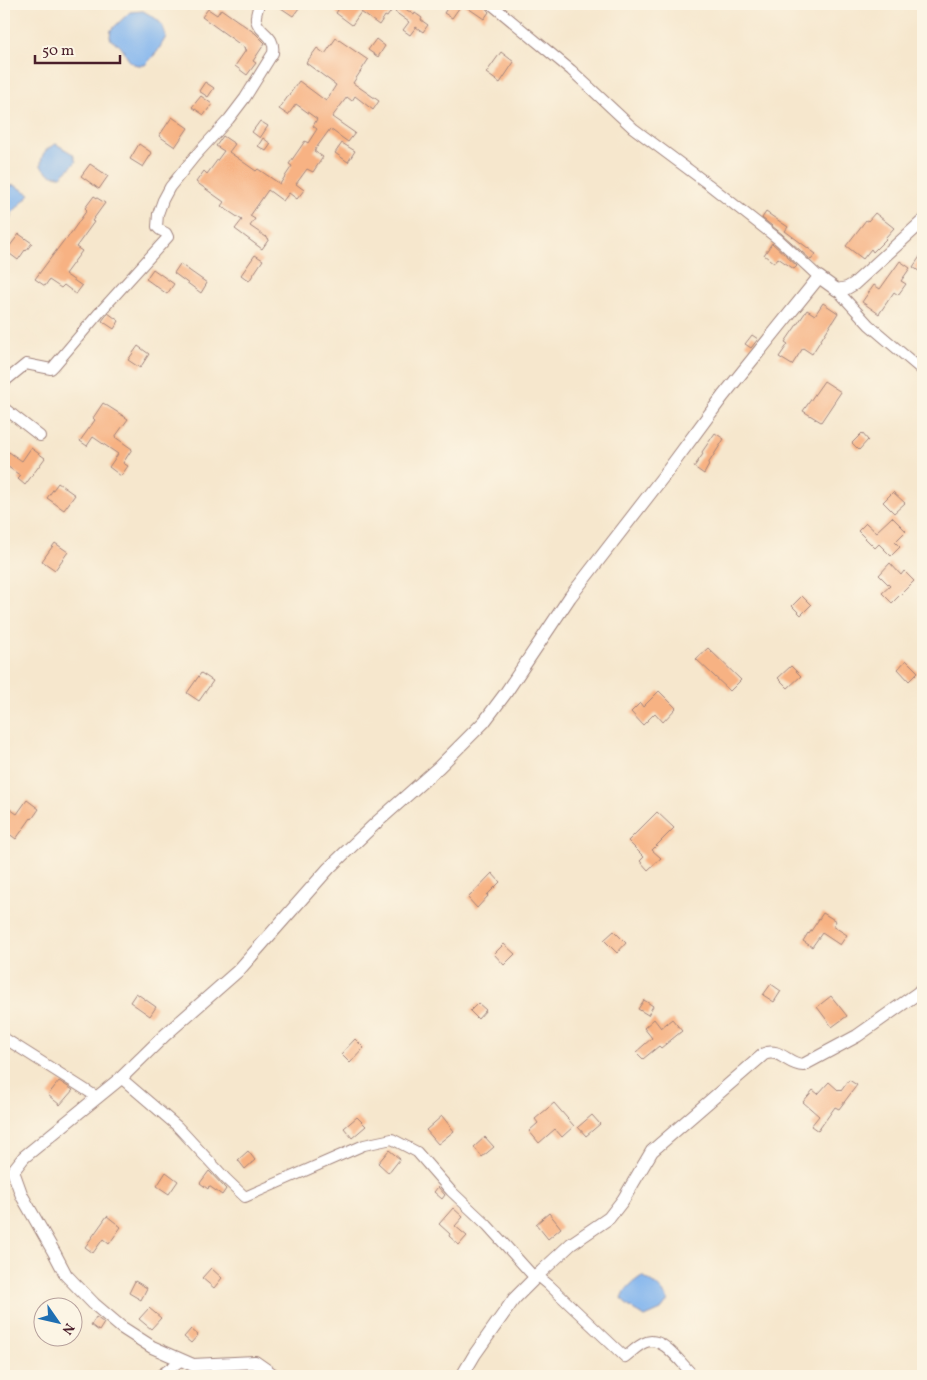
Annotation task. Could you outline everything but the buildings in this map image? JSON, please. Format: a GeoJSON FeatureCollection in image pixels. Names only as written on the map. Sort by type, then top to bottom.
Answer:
{"type":"FeatureCollection","features":[{"type":"Feature","properties":{"kind":"street"},"geometry":{"type":"LineString","coordinates":[[4,382],[26,364],[51,369],[168,237],[166,233],[157,227],[158,214],[170,187],[229,119],[245,98],[273,53],[274,46],[272,40],[256,22],[260,4]]}},
{"type":"Feature","properties":{"kind":"street"},"geometry":{"type":"LineString","coordinates":[[491,4],[571,70],[633,128],[778,239],[819,277],[837,290],[869,325],[923,372]]}},
{"type":"Feature","properties":{"kind":"street"},"geometry":{"type":"LineString","coordinates":[[837,290],[854,284],[923,222]]}},
{"type":"Feature","properties":{"kind":"street"},"geometry":{"type":"LineString","coordinates":[[274,1376],[255,1362],[193,1365],[152,1346],[121,1327],[94,1304],[66,1275],[8,1169],[121,1078],[165,1035],[239,970],[329,868],[439,767],[484,722],[570,597],[723,396],[819,277]]}},
{"type":"Feature","properties":{"kind":"street"},"geometry":{"type":"LineString","coordinates":[[4,408],[40,436]]}},
{"type":"Feature","properties":{"kind":"street"},"geometry":{"type":"LineString","coordinates":[[462,1376],[475,1354],[514,1299],[571,1244],[608,1218],[623,1200],[652,1152],[764,1054],[775,1052],[796,1065],[803,1065],[857,1036],[923,987]]}},
{"type":"Feature","properties":{"kind":"street"},"geometry":{"type":"LineString","coordinates":[[4,1038],[97,1097]]}},
{"type":"Feature","properties":{"kind":"street"},"geometry":{"type":"LineString","coordinates":[[121,1078],[177,1126],[245,1197],[364,1145],[392,1139],[418,1152],[451,1192],[487,1224],[536,1276],[549,1285],[625,1357],[645,1342],[654,1340],[664,1344],[694,1376]]}},
{"type":"Feature","properties":{"kind":"street"},"geometry":{"type":"LineString","coordinates":[[159,1376],[182,1360]]}},
{"type":"Feature","properties":{"kind":"water"},"geometry":{"type":"Polygon","coordinates":[[[143,11],[159,21],[166,37],[157,52],[145,65],[139,65],[130,61],[121,47],[111,40],[110,36],[111,30],[130,12],[143,11]]]}},
{"type":"Feature","properties":{"kind":"water"},"geometry":{"type":"Polygon","coordinates":[[[56,144],[73,154],[76,162],[61,176],[50,174],[41,166],[44,152],[56,144]]]}},
{"type":"Feature","properties":{"kind":"water"},"geometry":{"type":"Polygon","coordinates":[[[14,185],[30,194],[12,213],[4,234],[4,189],[14,185]]]}},
{"type":"Feature","properties":{"kind":"water"},"geometry":{"type":"Polygon","coordinates":[[[642,1276],[657,1286],[668,1301],[661,1310],[645,1317],[627,1305],[622,1298],[630,1285],[642,1276]]]}}]}
